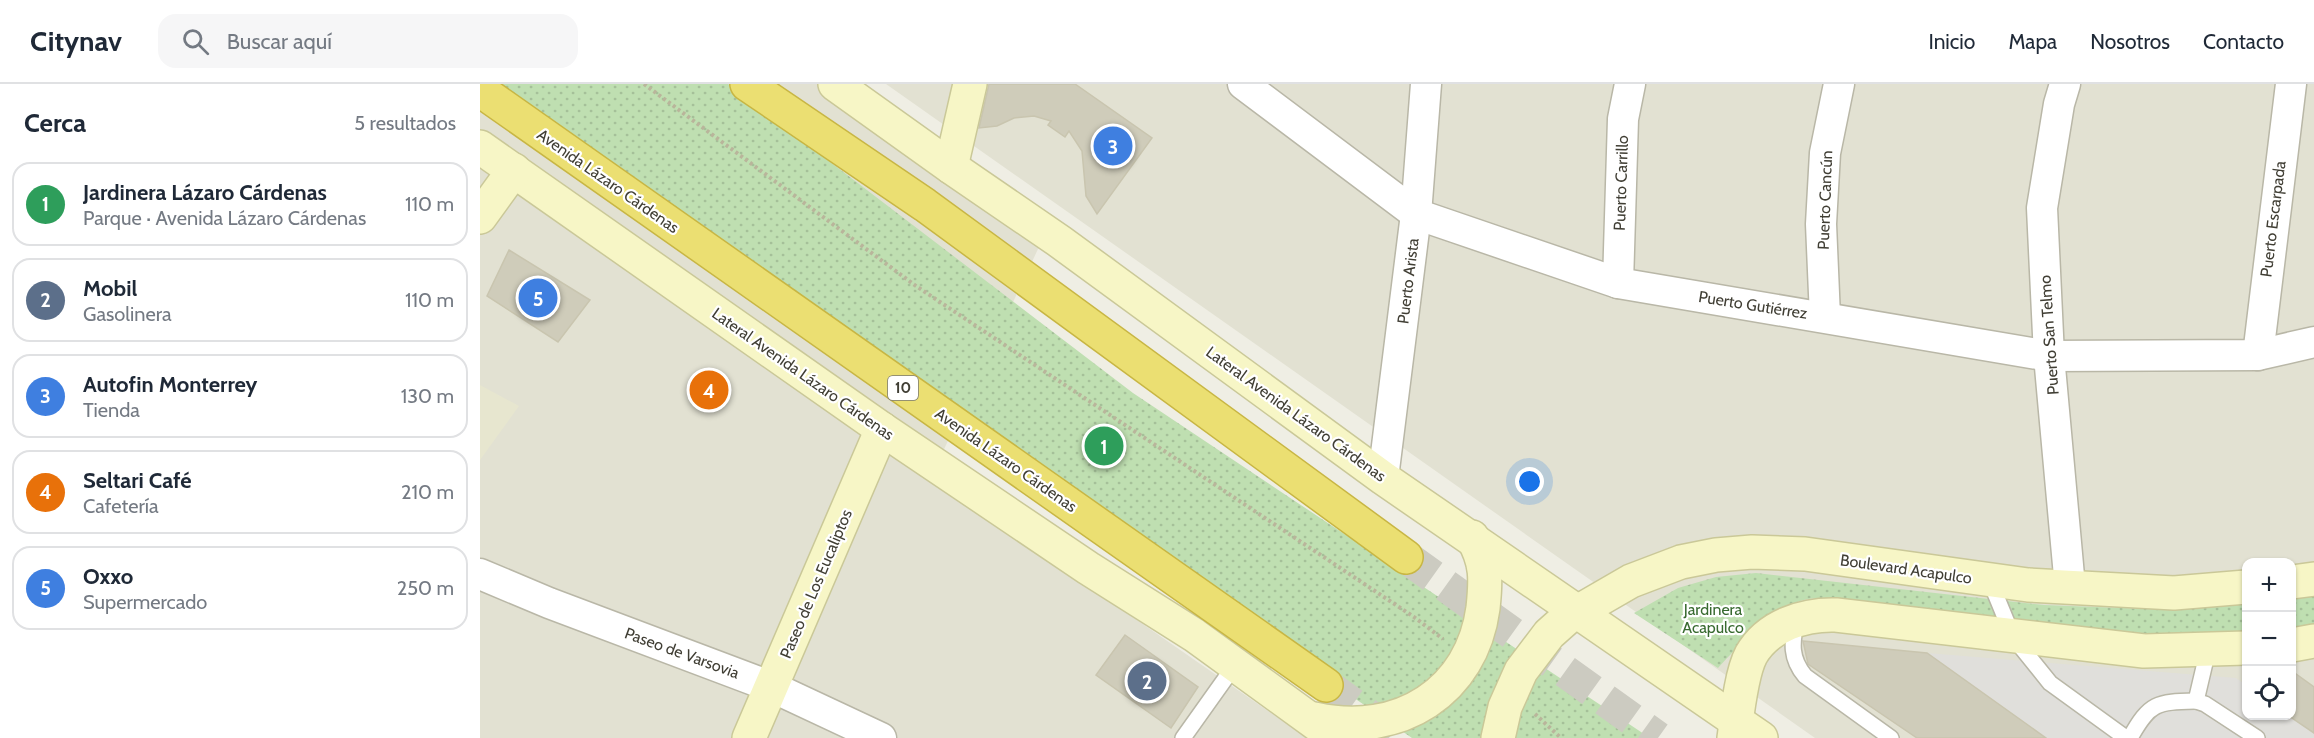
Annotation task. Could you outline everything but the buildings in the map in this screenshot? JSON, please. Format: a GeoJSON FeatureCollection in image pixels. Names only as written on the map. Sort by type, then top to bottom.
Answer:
{"type":"FeatureCollection","features":[{"type":"Feature","properties":{"kind":"highway"},"geometry":{"type":"LineString","coordinates":[[747,84],[925,205],[1406,557]]}},
{"type":"Feature","properties":{"kind":"highway","name":"Avenida Lázaro Cárdenas"},"geometry":{"type":"LineString","coordinates":[[480,90],[1326,685]]}},
{"type":"Feature","properties":{"kind":"main road","name":"Lateral Avenida Lázaro Cárdenas"},"geometry":{"type":"LineString","coordinates":[[835,84],[1059,241],[1383,478],[1472,537],[1744,733]]}},
{"type":"Feature","properties":{"kind":"main road"},"geometry":{"type":"LineString","coordinates":[[951,167],[970,84]]}},
{"type":"Feature","properties":{"kind":"main road","name":"Lateral Avenida Lázaro Cárdenas"},"geometry":{"type":"LineString","coordinates":[[480,147],[882,429],[1088,568],[1194,635],[1336,738]]}},
{"type":"Feature","properties":{"kind":"main road"},"geometry":{"type":"LineString","coordinates":[[480,217],[514,170]]}},
{"type":"Feature","properties":{"kind":"main road","name":"Paseo de Los Eucaliptos"},"geometry":{"type":"LineString","coordinates":[[749,738],[882,429]]}},
{"type":"Feature","properties":{"kind":"main road"},"geometry":{"type":"LineString","coordinates":[[1300,711],[1333,728],[1372,732],[1423,716],[1458,680],[1478,635],[1485,587],[1483,556],[1472,537]]}},
{"type":"Feature","properties":{"kind":"main road","name":"Boulevard Acapulco"},"geometry":{"type":"LineString","coordinates":[[1498,738],[1500,721],[1510,692],[1534,652],[1558,626],[1631,581],[1655,570],[1716,555],[1752,552],[1805,554],[1990,581],[2175,594],[2242,587]]}},
{"type":"Feature","properties":{"kind":"main road"},"geometry":{"type":"LineString","coordinates":[[2296,581],[2314,579]]}},
{"type":"Feature","properties":{"kind":"main road"},"geometry":{"type":"LineString","coordinates":[[1744,733],[1746,669],[1751,655],[1770,634],[1796,620],[1821,615],[2144,651],[2242,648]]}},
{"type":"Feature","properties":{"kind":"main road"},"geometry":{"type":"LineString","coordinates":[[2296,644],[2314,641]]}},
{"type":"Feature","properties":{"kind":"street","name":"Puerto Gutiérrez"},"geometry":{"type":"LineString","coordinates":[[1243,84],[1416,214],[1618,283],[2049,356],[2258,355],[2314,342]]}},
{"type":"Feature","properties":{"kind":"street","name":"Puerto Arista"},"geometry":{"type":"LineString","coordinates":[[1383,478],[1416,214],[1426,84]]}},
{"type":"Feature","properties":{"kind":"street","name":"Puerto Carrillo"},"geometry":{"type":"LineString","coordinates":[[1618,283],[1623,119],[1630,84]]}},
{"type":"Feature","properties":{"kind":"street","name":"Puerto Cancún"},"geometry":{"type":"LineString","coordinates":[[1825,317],[1821,224],[1825,153],[1839,84]]}},
{"type":"Feature","properties":{"kind":"street","name":"Puerto San Telmo"},"geometry":{"type":"LineString","coordinates":[[2066,84],[2059,104],[2042,208],[2049,356],[2070,587]]}},
{"type":"Feature","properties":{"kind":"street","name":"Puerto Escarpada"},"geometry":{"type":"LineString","coordinates":[[2258,355],[2291,84]]}},
{"type":"Feature","properties":{"kind":"street","name":"Paseo de Varsovia"},"geometry":{"type":"LineString","coordinates":[[480,574],[549,603],[772,687],[881,738]]}},
{"type":"Feature","properties":{"kind":"lane"},"geometry":{"type":"LineString","coordinates":[[1990,581],[2013,637],[2050,682],[2128,738],[2152,709],[2173,700],[2196,701],[2205,704],[2257,738]]}},
{"type":"Feature","properties":{"kind":"lane"},"geometry":{"type":"LineString","coordinates":[[1796,620],[1792,650],[1794,659],[1805,676],[1891,738]]}},
{"type":"Feature","properties":{"kind":"lane"},"geometry":{"type":"LineString","coordinates":[[2196,701],[2208,650]]}},
{"type":"Feature","properties":{"kind":"lane"},"geometry":{"type":"LineString","coordinates":[[1183,738],[1235,665]]}},
{"type":"Feature","properties":{"kind":"path"},"geometry":{"type":"LineString","coordinates":[[644,84],[916,286],[1414,617],[1468,659]]}},
{"type":"Feature","properties":{"kind":"path"},"geometry":{"type":"LineString","coordinates":[[1510,692],[1561,738]]}},
{"type":"Feature","properties":{"kind":"shaded area"},"geometry":{"type":"Polygon","coordinates":[[[480,84],[853,84],[1053,217],[931,477],[1307,738],[480,738],[480,84]]]}},
{"type":"Feature","properties":{"kind":"shaded area"},"geometry":{"type":"Polygon","coordinates":[[[886,84],[2314,84],[2314,738],[1815,738],[886,84]]]}},
{"type":"Feature","properties":{"kind":"shaded area"},"geometry":{"type":"Polygon","coordinates":[[[480,385],[519,406],[480,460],[480,385]]]}},
{"type":"Feature","properties":{"kind":"shaded area"},"geometry":{"type":"Polygon","coordinates":[[[1927,653],[2236,678],[2242,682],[2242,720],[2295,720],[2314,733],[2314,738],[2046,738],[1927,653]]]}},
{"type":"Feature","properties":{"kind":"green space"},"geometry":{"type":"Polygon","coordinates":[[[493,84],[728,84],[1133,393],[1650,738],[1412,738],[1068,500],[493,84]]]}},
{"type":"Feature","properties":{"kind":"green space","name":"Jardinera Acapulco"},"geometry":{"type":"Polygon","coordinates":[[[1756,573],[2044,605],[2173,610],[2242,602],[2242,633],[2187,640],[1827,599],[1810,599],[1797,602],[1772,617],[1718,668],[1634,613],[1678,588],[1716,577],[1756,573]]]}},
{"type":"Feature","properties":{"kind":"green space"},"geometry":{"type":"Polygon","coordinates":[[[2314,595],[2314,624],[2296,626],[2296,597],[2314,595]]]}},
{"type":"Feature","properties":{"kind":"tunnel"},"geometry":{"type":"LineString","coordinates":[[1406,557],[1658,738]]}},
{"type":"Feature","properties":{"kind":"tunnel"},"geometry":{"type":"LineString","coordinates":[[1326,685],[1400,738]]}},
{"type":"Feature","properties":{"kind":"place","name":"Autofin Monterrey"},"geometry":{"type":"Point","coordinates":[1113,146]}},
{"type":"Feature","properties":{"kind":"place","name":"Oxxo"},"geometry":{"type":"Point","coordinates":[538,298]}},
{"type":"Feature","properties":{"kind":"place","name":"Seltari Café"},"geometry":{"type":"Point","coordinates":[709,390]}},
{"type":"Feature","properties":{"kind":"place","name":"Jardinera Lázaro Cárdenas"},"geometry":{"type":"Point","coordinates":[1104,446]}},
{"type":"Feature","properties":{"kind":"place","name":"Mobil"},"geometry":{"type":"Point","coordinates":[1147,681]}}]}
